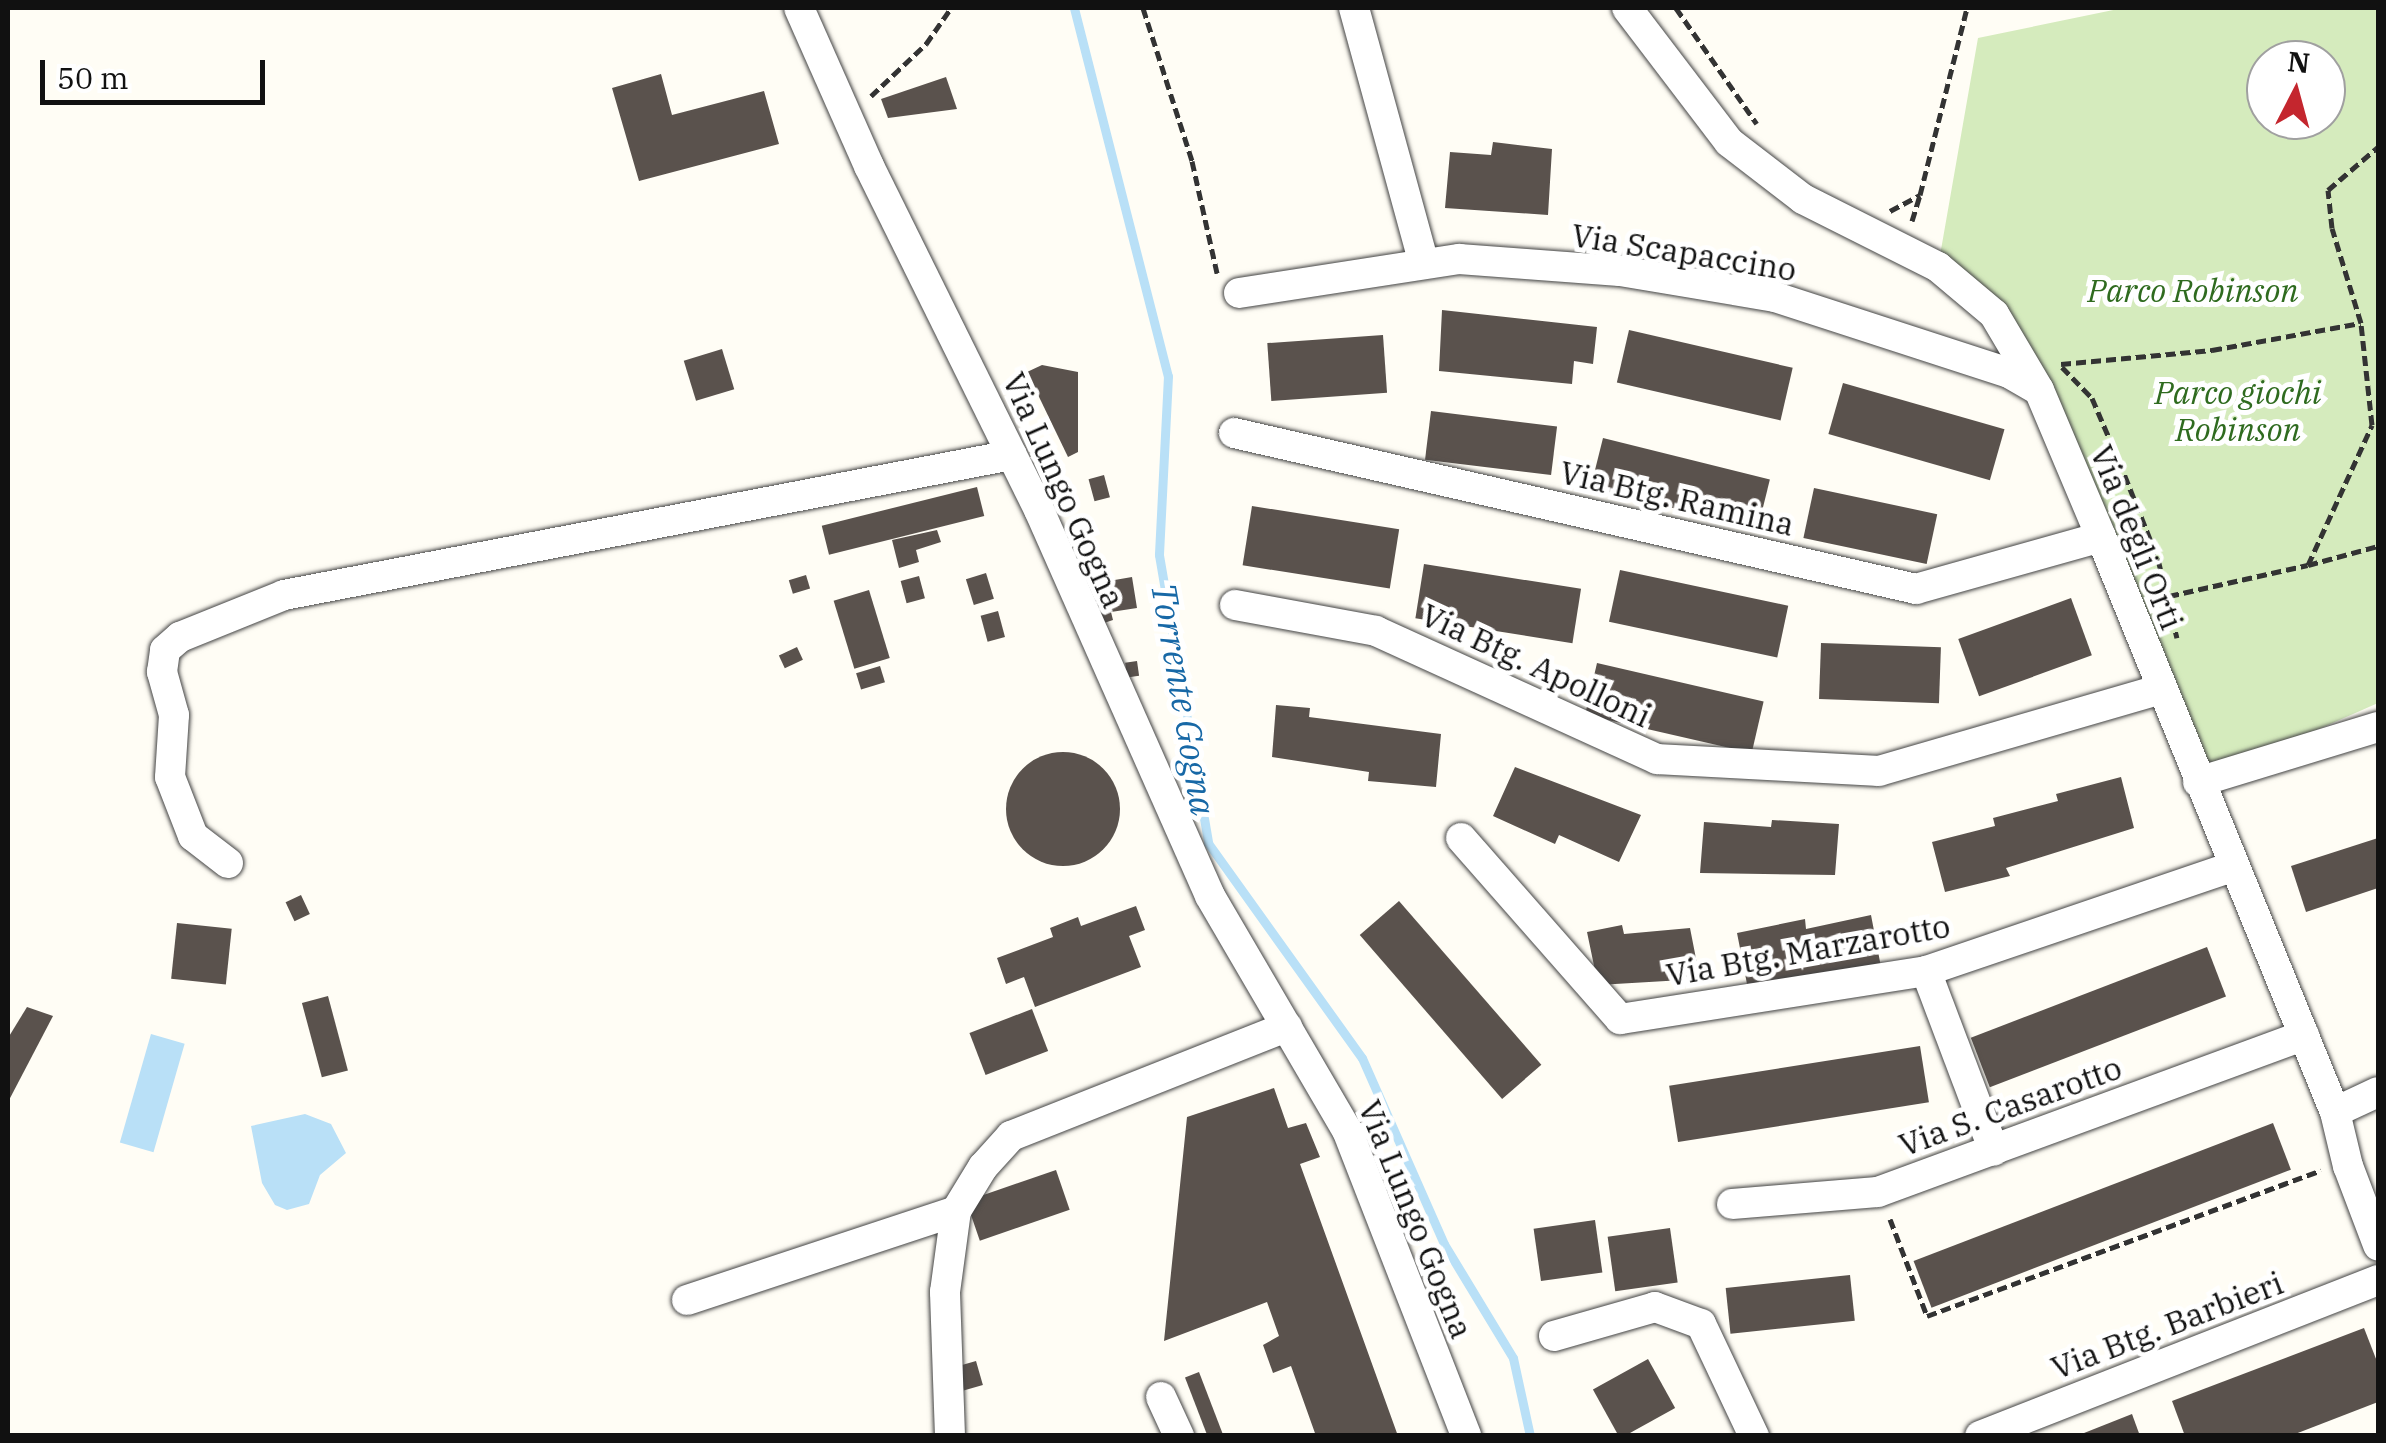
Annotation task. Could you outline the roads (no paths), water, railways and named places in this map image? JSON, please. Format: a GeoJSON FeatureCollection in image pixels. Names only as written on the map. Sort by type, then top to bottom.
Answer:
{"type":"FeatureCollection","features":[{"type":"Feature","properties":{"kind":"street","name":"Via Lungo Gogna"},"geometry":{"type":"LineString","coordinates":[[800,8],[847,119],[1012,455],[1210,896],[1346,1130],[1466,1436]]}},
{"type":"Feature","properties":{"kind":"street"},"geometry":{"type":"LineString","coordinates":[[1354,8],[1424,264]]}},
{"type":"Feature","properties":{"kind":"street","name":"Via degli Orti"},"geometry":{"type":"LineString","coordinates":[[1626,8],[1729,142],[1803,199],[1938,267],[1994,314],[2039,390],[2100,536],[2335,1112],[2348,1166],[2378,1244]]}},
{"type":"Feature","properties":{"kind":"street","name":"Via Scapaccino"},"geometry":{"type":"LineString","coordinates":[[1239,293],[1458,259],[1620,271],[1775,298],[2010,374],[2039,390]]}},
{"type":"Feature","properties":{"kind":"street","name":"Via Btg. Ramina"},"geometry":{"type":"LineString","coordinates":[[1234,433],[1916,589],[2100,536]]}},
{"type":"Feature","properties":{"kind":"street"},"geometry":{"type":"LineString","coordinates":[[228,863],[194,836],[170,777],[174,715],[162,672],[164,650],[180,637],[284,596],[1012,455]]}},
{"type":"Feature","properties":{"kind":"street","name":"Via Btg. Apolloni"},"geometry":{"type":"LineString","coordinates":[[1234,605],[1376,630],[1657,759],[1879,770],[2161,690]]}},
{"type":"Feature","properties":{"kind":"street"},"geometry":{"type":"LineString","coordinates":[[2198,782],[2378,727]]}},
{"type":"Feature","properties":{"kind":"street","name":"Via Btg. Marzarotto"},"geometry":{"type":"LineString","coordinates":[[1461,838],[1620,1019],[1926,972],[2234,866]]}},
{"type":"Feature","properties":{"kind":"street"},"geometry":{"type":"LineString","coordinates":[[1926,972],[1994,1151]]}},
{"type":"Feature","properties":{"kind":"street"},"geometry":{"type":"LineString","coordinates":[[950,1436],[946,1292],[956,1211],[1010,1136],[1286,1026]]}},
{"type":"Feature","properties":{"kind":"street","name":"Via S. Casarotto"},"geometry":{"type":"LineString","coordinates":[[1732,1204],[1878,1192],[2304,1035]]}},
{"type":"Feature","properties":{"kind":"street"},"geometry":{"type":"LineString","coordinates":[[2335,1112],[2378,1092]]}},
{"type":"Feature","properties":{"kind":"street"},"geometry":{"type":"LineString","coordinates":[[687,1300],[956,1211]]}},
{"type":"Feature","properties":{"kind":"street","name":"Via Btg. Barbieri"},"geometry":{"type":"LineString","coordinates":[[1980,1436],[2378,1280]]}},
{"type":"Feature","properties":{"kind":"street"},"geometry":{"type":"LineString","coordinates":[[1554,1336],[1654,1307],[1702,1324],[1754,1436]]}},
{"type":"Feature","properties":{"kind":"street"},"geometry":{"type":"LineString","coordinates":[[1161,1396],[1178,1436]]}},
{"type":"Feature","properties":{"kind":"water"},"geometry":{"type":"Polygon","coordinates":[[[151,1034],[185,1044],[153,1152],[120,1143],[151,1034]]]}},
{"type":"Feature","properties":{"kind":"water"},"geometry":{"type":"Polygon","coordinates":[[[305,1114],[331,1124],[346,1153],[320,1175],[309,1204],[287,1210],[275,1205],[262,1183],[251,1126],[305,1114]]]}},
{"type":"Feature","properties":{"kind":"waterway","name":"Torrente Gogna"},"geometry":{"type":"LineString","coordinates":[[1074,8],[1168,376],[1159,555],[1208,843],[1362,1058],[1444,1244],[1513,1358],[1530,1436]]}},
{"type":"Feature","properties":{"kind":"park label","name":"Parco Robinson"},"geometry":{"type":"Point","coordinates":[2193,290]}},
{"type":"Feature","properties":{"kind":"park label","name":"Parco giochi Robinson"},"geometry":{"type":"Point","coordinates":[2238,412]}}]}
